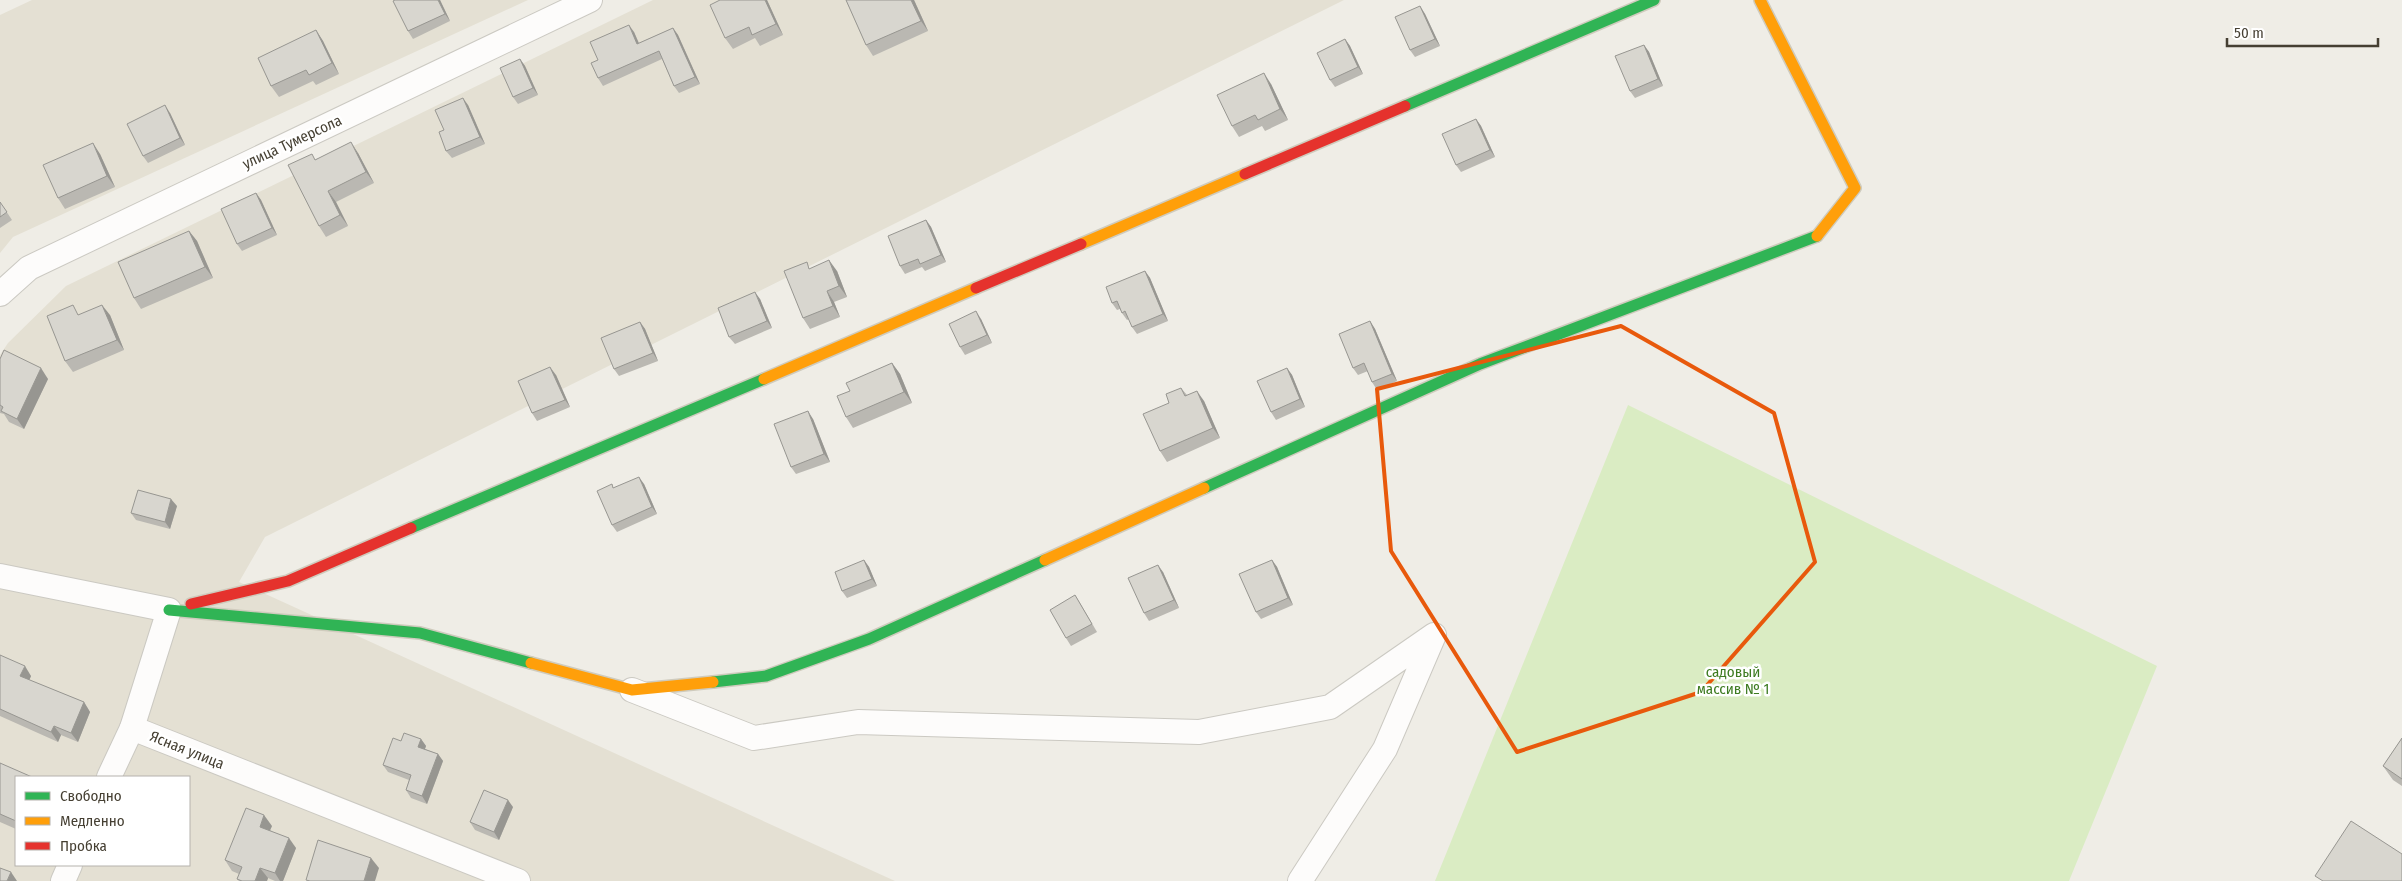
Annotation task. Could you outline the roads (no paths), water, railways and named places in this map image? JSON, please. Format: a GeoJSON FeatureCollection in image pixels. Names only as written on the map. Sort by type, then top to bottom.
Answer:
{"type":"FeatureCollection","features":[{"type":"Feature","properties":{"kind":"street","name":"улица Тумерсола"},"geometry":{"type":"LineString","coordinates":[[0,294],[29,268],[590,0]]}},
{"type":"Feature","properties":{"kind":"street"},"geometry":{"type":"LineString","coordinates":[[169,610],[288,581],[1654,0]]}},
{"type":"Feature","properties":{"kind":"street"},"geometry":{"type":"LineString","coordinates":[[632,690],[766,676],[869,639],[1480,364],[1819,235],[1855,188],[1760,0]]}},
{"type":"Feature","properties":{"kind":"street"},"geometry":{"type":"LineString","coordinates":[[0,576],[169,610],[420,633],[632,690],[754,738],[858,722],[1199,732],[1330,707],[1434,635],[1385,749],[1300,881]]}},
{"type":"Feature","properties":{"kind":"street","name":"Ясная улица"},"geometry":{"type":"LineString","coordinates":[[169,610],[132,728],[518,881]]}},
{"type":"Feature","properties":{"kind":"street"},"geometry":{"type":"LineString","coordinates":[[110,776],[132,728]]}},
{"type":"Feature","properties":{"kind":"street"},"geometry":{"type":"LineString","coordinates":[[63,881],[70,866]]}},
{"type":"Feature","properties":{"kind":"park label","name":"садовый массив № 1"},"geometry":{"type":"Point","coordinates":[1733,680]}}]}
